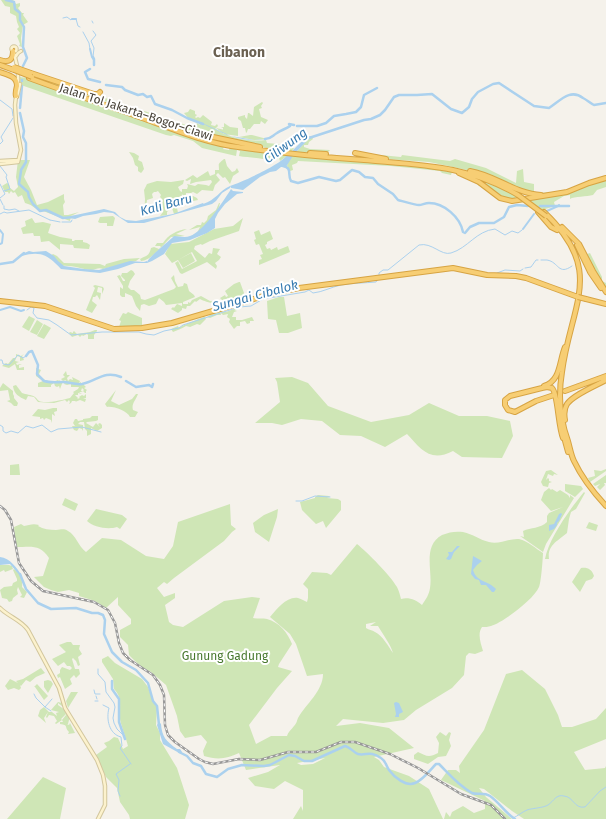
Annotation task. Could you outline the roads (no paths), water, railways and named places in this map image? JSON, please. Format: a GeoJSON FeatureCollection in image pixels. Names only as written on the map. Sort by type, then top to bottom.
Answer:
{"type":"FeatureCollection","features":[{"type":"Feature","properties":{"kind":"highway"},"geometry":{"type":"LineString","coordinates":[[0,61],[9,61],[14,51]]}},
{"type":"Feature","properties":{"kind":"highway"},"geometry":{"type":"LineString","coordinates":[[0,61],[14,70]]}},
{"type":"Feature","properties":{"kind":"highway","name":"Jalan Tol Jakarta–Bogor–Ciawi"},"geometry":{"type":"LineString","coordinates":[[0,67],[14,70],[184,130],[208,137],[283,152]]}},
{"type":"Feature","properties":{"kind":"highway"},"geometry":{"type":"LineString","coordinates":[[0,72],[15,79],[17,83],[16,96]]}},
{"type":"Feature","properties":{"kind":"highway"},"geometry":{"type":"LineString","coordinates":[[31,76],[94,94],[98,94],[100,92]]}},
{"type":"Feature","properties":{"kind":"highway","name":"Jalan Tol Jakarta–Bogor–Ciawi"},"geometry":{"type":"LineString","coordinates":[[31,76],[174,129],[219,144],[300,154],[438,166],[479,176],[519,194],[547,216]]}},
{"type":"Feature","properties":{"kind":"highway"},"geometry":{"type":"LineString","coordinates":[[174,129],[180,132]]}},
{"type":"Feature","properties":{"kind":"highway"},"geometry":{"type":"LineString","coordinates":[[238,149],[251,149]]}},
{"type":"Feature","properties":{"kind":"highway"},"geometry":{"type":"LineString","coordinates":[[310,153],[326,154]]}},
{"type":"Feature","properties":{"kind":"highway","name":"Jalan Tol Jakarta–Bogor–Ciawi"},"geometry":{"type":"LineString","coordinates":[[300,154],[310,153],[428,162],[468,170],[496,180],[519,194],[547,216]]}},
{"type":"Feature","properties":{"kind":"highway"},"geometry":{"type":"LineString","coordinates":[[356,153],[386,159]]}},
{"type":"Feature","properties":{"kind":"highway"},"geometry":{"type":"LineString","coordinates":[[438,166],[456,171],[472,178],[500,198],[517,201],[559,194],[606,178]]}},
{"type":"Feature","properties":{"kind":"highway"},"geometry":{"type":"LineString","coordinates":[[468,170],[488,175],[531,194],[542,195],[569,190]]}},
{"type":"Feature","properties":{"kind":"highway"},"geometry":{"type":"LineString","coordinates":[[547,216],[551,227],[557,230]]}},
{"type":"Feature","properties":{"kind":"highway"},"geometry":{"type":"LineString","coordinates":[[547,216],[577,241],[585,253],[592,272],[606,292]]}},
{"type":"Feature","properties":{"kind":"highway"},"geometry":{"type":"LineString","coordinates":[[547,216],[570,242],[581,271],[582,286],[560,371],[558,404]]}},
{"type":"Feature","properties":{"kind":"highway"},"geometry":{"type":"LineString","coordinates":[[547,216],[568,236],[576,249],[582,265],[584,278],[580,306],[563,362],[558,404]]}},
{"type":"Feature","properties":{"kind":"highway"},"geometry":{"type":"LineString","coordinates":[[571,238],[579,247],[606,295]]}},
{"type":"Feature","properties":{"kind":"highway"},"geometry":{"type":"LineString","coordinates":[[0,301],[45,306],[113,329],[136,329],[172,323],[196,315],[294,289],[456,268],[485,275],[516,276],[527,278],[586,299],[605,302]]}},
{"type":"Feature","properties":{"kind":"highway"},"geometry":{"type":"LineString","coordinates":[[567,343],[562,353],[554,381],[547,385],[511,394],[504,399],[503,405],[508,412],[515,413],[554,396],[536,401],[515,412],[508,410],[505,405],[505,400],[510,396],[548,387],[552,388],[555,392],[566,441],[573,463],[606,509]]}},
{"type":"Feature","properties":{"kind":"highway"},"geometry":{"type":"LineString","coordinates":[[562,421],[566,406],[571,400],[606,378]]}},
{"type":"Feature","properties":{"kind":"highway"},"geometry":{"type":"LineString","coordinates":[[565,392],[606,378]]}},
{"type":"Feature","properties":{"kind":"highway"},"geometry":{"type":"LineString","coordinates":[[583,478],[606,506]]}},
{"type":"Feature","properties":{"kind":"main road"},"geometry":{"type":"LineString","coordinates":[[14,51],[20,77],[16,96]]}},
{"type":"Feature","properties":{"kind":"main road"},"geometry":{"type":"LineString","coordinates":[[0,162],[18,161],[21,150],[16,123],[15,105],[19,80],[14,51]]}},
{"type":"Feature","properties":{"kind":"main road"},"geometry":{"type":"LineString","coordinates":[[16,56],[18,52],[21,51]]}},
{"type":"Feature","properties":{"kind":"main road"},"geometry":{"type":"LineString","coordinates":[[0,608],[8,615],[22,623],[28,630],[59,688],[65,708],[97,760],[104,777],[105,786],[105,805],[98,819]]}},
{"type":"Feature","properties":{"kind":"water"},"geometry":{"type":"Polygon","coordinates":[[[200,122],[231,136],[254,140],[246,140],[227,135],[200,122]]]}},
{"type":"Feature","properties":{"kind":"water"},"geometry":{"type":"Polygon","coordinates":[[[310,136],[312,137],[307,140],[296,152],[291,152],[302,141],[310,136]]]}},
{"type":"Feature","properties":{"kind":"water"},"geometry":{"type":"Polygon","coordinates":[[[294,154],[286,167],[281,167],[276,171],[260,177],[243,190],[231,188],[230,186],[270,168],[284,159],[287,155],[294,154]]]}},
{"type":"Feature","properties":{"kind":"water"},"geometry":{"type":"Polygon","coordinates":[[[230,186],[230,188],[222,193],[212,204],[144,223],[128,223],[113,213],[104,212],[75,219],[71,218],[71,216],[104,209],[115,212],[126,220],[136,221],[173,214],[203,204],[230,186]]]}},
{"type":"Feature","properties":{"kind":"water"},"geometry":{"type":"Polygon","coordinates":[[[231,189],[233,191],[243,193],[237,194],[225,204],[215,219],[215,228],[190,240],[172,243],[164,254],[147,263],[135,263],[100,273],[61,269],[53,261],[40,254],[29,254],[22,256],[22,254],[29,251],[46,251],[54,256],[64,266],[99,270],[130,261],[147,262],[174,236],[188,237],[201,229],[231,189]]]}},
{"type":"Feature","properties":{"kind":"water"},"geometry":{"type":"Polygon","coordinates":[[[561,513],[562,514],[557,525],[554,529],[549,531],[549,525],[554,524],[561,513]]]}},
{"type":"Feature","properties":{"kind":"water"},"geometry":{"type":"Polygon","coordinates":[[[457,546],[460,546],[454,552],[451,559],[446,559],[449,555],[448,552],[452,552],[457,546]]]}},
{"type":"Feature","properties":{"kind":"water"},"geometry":{"type":"Polygon","coordinates":[[[473,556],[482,561],[473,570],[475,574],[480,579],[493,586],[496,589],[494,592],[492,592],[486,585],[481,585],[479,580],[475,579],[471,574],[473,556]]]}},
{"type":"Feature","properties":{"kind":"water"},"geometry":{"type":"Polygon","coordinates":[[[0,557],[10,561],[22,576],[21,577],[10,564],[0,565],[0,557]]]}},
{"type":"Feature","properties":{"kind":"water"},"geometry":{"type":"Polygon","coordinates":[[[394,703],[399,703],[403,712],[399,714],[399,717],[395,717],[396,714],[394,703]]]}},
{"type":"Feature","properties":{"kind":"water"},"geometry":{"type":"Polygon","coordinates":[[[159,722],[165,738],[170,744],[177,749],[180,749],[182,752],[181,754],[163,744],[157,725],[159,722]]]}},
{"type":"Feature","properties":{"kind":"waterway","name":"Kali Baru"},"geometry":{"type":"LineString","coordinates":[[6,0],[14,2],[15,9],[20,13],[20,20],[24,27],[23,47],[27,58],[23,66]]}},
{"type":"Feature","properties":{"kind":"waterway"},"geometry":{"type":"LineString","coordinates":[[63,18],[67,17],[71,20],[72,19]]}},
{"type":"Feature","properties":{"kind":"waterway"},"geometry":{"type":"LineString","coordinates":[[76,19],[78,26],[80,27]]}},
{"type":"Feature","properties":{"kind":"waterway"},"geometry":{"type":"LineString","coordinates":[[93,31],[96,35],[91,41],[94,48],[93,57]]}},
{"type":"Feature","properties":{"kind":"waterway"},"geometry":{"type":"LineString","coordinates":[[83,32],[89,43],[90,49]]}},
{"type":"Feature","properties":{"kind":"waterway"},"geometry":{"type":"LineString","coordinates":[[90,49],[94,60]]}},
{"type":"Feature","properties":{"kind":"waterway"},"geometry":{"type":"LineString","coordinates":[[93,57],[94,65]]}},
{"type":"Feature","properties":{"kind":"waterway"},"geometry":{"type":"LineString","coordinates":[[90,69],[85,72],[88,79],[100,82]]}},
{"type":"Feature","properties":{"kind":"waterway","name":"Ciliwung"},"geometry":{"type":"LineString","coordinates":[[309,138],[380,115],[394,97],[399,95],[432,94],[451,109],[462,113],[469,107],[472,99],[478,92],[493,84],[499,83],[534,106],[549,108],[565,97],[574,94],[594,105],[606,103]]}},
{"type":"Feature","properties":{"kind":"waterway"},"geometry":{"type":"LineString","coordinates":[[106,85],[122,87],[125,90],[138,95],[143,94],[147,97],[151,96],[155,104],[203,124]]}},
{"type":"Feature","properties":{"kind":"waterway","name":"Kali Baru"},"geometry":{"type":"LineString","coordinates":[[20,108],[22,86]]}},
{"type":"Feature","properties":{"kind":"waterway"},"geometry":{"type":"LineString","coordinates":[[297,126],[317,126],[326,123],[334,116],[356,112],[361,107],[364,95],[377,88]]}},
{"type":"Feature","properties":{"kind":"waterway"},"geometry":{"type":"LineString","coordinates":[[0,100],[12,109],[13,116]]}},
{"type":"Feature","properties":{"kind":"waterway","name":"Kali Baru"},"geometry":{"type":"LineString","coordinates":[[20,113],[24,131],[23,137],[26,143],[26,162],[21,170]]}},
{"type":"Feature","properties":{"kind":"waterway"},"geometry":{"type":"LineString","coordinates":[[0,144],[3,141],[1,137],[13,118]]}},
{"type":"Feature","properties":{"kind":"waterway"},"geometry":{"type":"LineString","coordinates":[[265,139],[270,138],[290,126],[289,124],[294,125]]}},
{"type":"Feature","properties":{"kind":"waterway"},"geometry":{"type":"LineString","coordinates":[[0,166],[7,175],[6,177],[10,189],[4,191]]}},
{"type":"Feature","properties":{"kind":"waterway"},"geometry":{"type":"LineString","coordinates":[[283,166],[288,168],[291,181],[298,183],[319,177],[336,181],[340,180],[352,170],[359,172],[365,177],[373,178],[378,184],[393,194],[398,200],[419,205],[428,203],[435,204],[446,208],[459,221],[463,232],[465,233],[470,227],[479,223],[494,223],[504,217],[509,207],[517,205],[528,206]]}},
{"type":"Feature","properties":{"kind":"waterway","name":"Kali Baru"},"geometry":{"type":"LineString","coordinates":[[21,171],[19,184],[28,192],[33,204],[40,211],[46,210],[63,218],[74,217]]}},
{"type":"Feature","properties":{"kind":"waterway"},"geometry":{"type":"LineString","coordinates":[[0,184],[5,194],[0,198]]}},
{"type":"Feature","properties":{"kind":"waterway"},"geometry":{"type":"LineString","coordinates":[[0,199],[3,205]]}},
{"type":"Feature","properties":{"kind":"waterway","name":"Sungai Cibalok"},"geometry":{"type":"LineString","coordinates":[[547,211],[559,205]]}},
{"type":"Feature","properties":{"kind":"waterway"},"geometry":{"type":"LineString","coordinates":[[4,206],[4,209],[15,209],[19,211]]}},
{"type":"Feature","properties":{"kind":"waterway","name":"Sungai Cibalok"},"geometry":{"type":"LineString","coordinates":[[540,206],[569,206]]}},
{"type":"Feature","properties":{"kind":"waterway"},"geometry":{"type":"LineString","coordinates":[[0,214],[4,212],[7,213],[29,210],[50,220]]}},
{"type":"Feature","properties":{"kind":"waterway","name":"Sungai Cibalok"},"geometry":{"type":"LineString","coordinates":[[523,229],[534,214]]}},
{"type":"Feature","properties":{"kind":"waterway"},"geometry":{"type":"LineString","coordinates":[[50,220],[60,222]]}},
{"type":"Feature","properties":{"kind":"waterway"},"geometry":{"type":"LineString","coordinates":[[62,222],[71,222],[72,220]]}},
{"type":"Feature","properties":{"kind":"waterway","name":"Sungai Cibalok"},"geometry":{"type":"LineString","coordinates":[[379,276],[379,273],[383,270],[388,270],[419,245],[428,245],[444,253],[451,253],[457,251],[477,236],[488,230],[495,229],[505,235],[512,231],[518,233],[522,230]]}},
{"type":"Feature","properties":{"kind":"waterway"},"geometry":{"type":"LineString","coordinates":[[0,230],[3,234],[2,243],[0,244]]}},
{"type":"Feature","properties":{"kind":"waterway","name":"Ciliwung"},"geometry":{"type":"LineString","coordinates":[[0,264],[13,262],[24,253]]}},
{"type":"Feature","properties":{"kind":"waterway"},"geometry":{"type":"LineString","coordinates":[[525,268],[531,267],[536,260],[538,260]]}},
{"type":"Feature","properties":{"kind":"waterway"},"geometry":{"type":"LineString","coordinates":[[541,260],[551,261],[559,268],[564,270],[572,266]]}},
{"type":"Feature","properties":{"kind":"waterway"},"geometry":{"type":"LineString","coordinates":[[497,273],[505,270],[520,271],[523,269]]}},
{"type":"Feature","properties":{"kind":"waterway","name":"Sungai Cibalok"},"geometry":{"type":"LineString","coordinates":[[27,310],[31,307],[34,308],[33,313],[37,318],[49,320],[71,335],[102,332],[139,332],[154,335],[239,307],[251,306],[263,299],[309,290],[313,293],[341,285],[376,282],[378,279]]}},
{"type":"Feature","properties":{"kind":"waterway","name":"Sungai Cibalok"},"geometry":{"type":"LineString","coordinates":[[0,310],[10,307],[21,311],[24,310]]}},
{"type":"Feature","properties":{"kind":"waterway"},"geometry":{"type":"LineString","coordinates":[[26,356],[32,351],[38,365],[37,374],[46,382],[82,384],[105,375],[115,375],[121,377]]}},
{"type":"Feature","properties":{"kind":"waterway"},"geometry":{"type":"LineString","coordinates":[[0,360],[2,360],[3,364],[9,365],[18,355],[23,358],[26,356]]}},
{"type":"Feature","properties":{"kind":"waterway"},"geometry":{"type":"LineString","coordinates":[[126,381],[136,387],[149,385],[152,387],[153,384]]}},
{"type":"Feature","properties":{"kind":"waterway"},"geometry":{"type":"LineString","coordinates":[[0,425],[6,433],[11,431],[18,433],[26,426],[33,428],[42,425],[51,432],[58,429],[82,427],[101,432]]}},
{"type":"Feature","properties":{"kind":"waterway"},"geometry":{"type":"LineString","coordinates":[[296,501],[302,501],[315,496],[330,497]]}},
{"type":"Feature","properties":{"kind":"waterway"},"geometry":{"type":"LineString","coordinates":[[20,574],[26,589],[38,603],[51,609],[76,608],[103,615],[105,620],[104,634],[112,652],[122,662],[136,670],[148,683],[153,701],[157,706],[159,725]]}},
{"type":"Feature","properties":{"kind":"waterway"},"geometry":{"type":"LineString","coordinates":[[98,669],[98,674],[105,682],[106,692],[114,703],[114,723],[117,729],[125,737]]}},
{"type":"Feature","properties":{"kind":"waterway"},"geometry":{"type":"LineString","coordinates":[[112,681],[112,689],[119,699],[119,722],[125,739]]}},
{"type":"Feature","properties":{"kind":"waterway"},"geometry":{"type":"LineString","coordinates":[[94,690],[95,694],[100,694]]}},
{"type":"Feature","properties":{"kind":"waterway"},"geometry":{"type":"LineString","coordinates":[[34,694],[45,707]]}},
{"type":"Feature","properties":{"kind":"waterway"},"geometry":{"type":"LineString","coordinates":[[51,711],[45,707],[52,699]]}},
{"type":"Feature","properties":{"kind":"waterway"},"geometry":{"type":"LineString","coordinates":[[103,705],[109,708],[109,726],[114,733],[121,737],[122,746],[120,748],[131,764]]}},
{"type":"Feature","properties":{"kind":"waterway"},"geometry":{"type":"LineString","coordinates":[[179,752],[187,756],[193,763],[201,766],[206,774],[217,777],[228,769],[242,765],[270,765],[289,755],[295,756],[304,761],[312,761],[345,746],[358,754],[374,754],[383,759],[394,776],[400,781],[408,784],[418,782],[436,764],[439,764],[463,787],[472,793],[490,796],[515,819]]}},
{"type":"Feature","properties":{"kind":"waterway"},"geometry":{"type":"LineString","coordinates":[[120,796],[118,791],[119,780],[116,774],[130,764]]}},
{"type":"Feature","properties":{"kind":"waterway"},"geometry":{"type":"LineString","coordinates":[[513,818],[527,810],[546,806],[559,796],[570,798],[576,805],[585,807],[600,791],[606,787]]}},
{"type":"Feature","properties":{"kind":"railway"},"geometry":{"type":"LineString","coordinates":[[0,506],[5,510],[11,520],[19,563],[31,581],[43,591],[94,602],[108,610],[115,623],[119,643],[123,653],[130,660],[153,675],[160,685],[164,695],[165,725],[168,735],[175,742],[199,759],[213,764],[239,759],[260,760],[288,752],[316,752],[341,742],[355,742],[390,754],[418,768],[461,794],[491,805],[505,819]]}},
{"type":"Feature","properties":{"kind":"district","name":"Cibanon"},"geometry":{"type":"Point","coordinates":[239,52]}},
{"type":"Feature","properties":{"kind":"park label","name":"Gunung Gadung"},"geometry":{"type":"Point","coordinates":[225,656]}}]}
